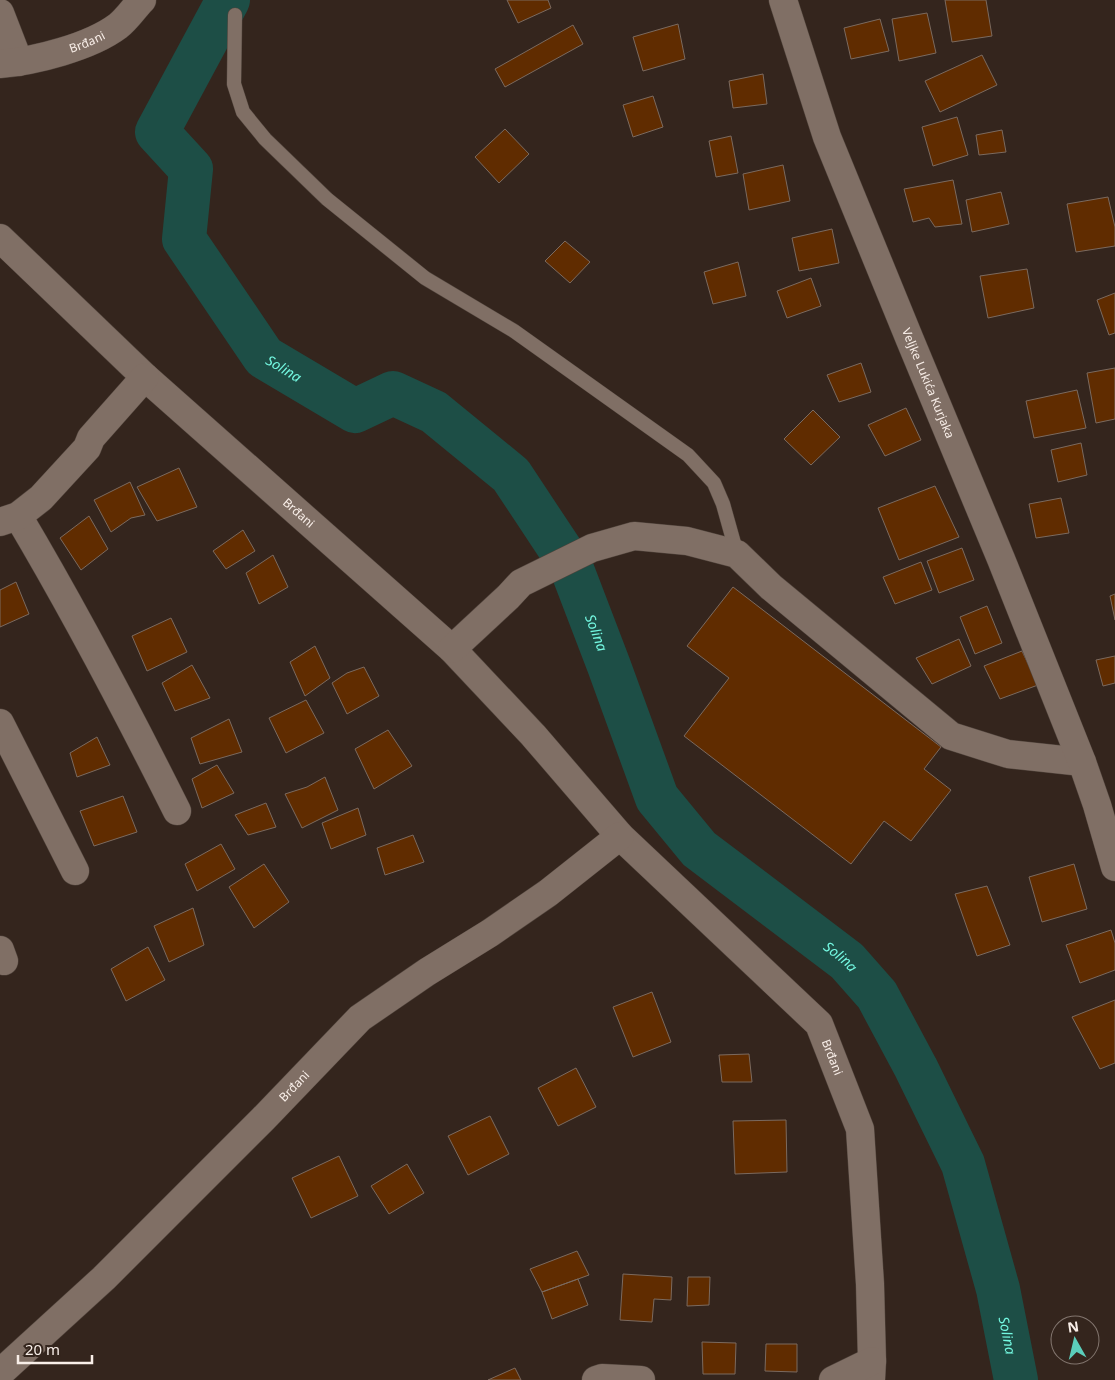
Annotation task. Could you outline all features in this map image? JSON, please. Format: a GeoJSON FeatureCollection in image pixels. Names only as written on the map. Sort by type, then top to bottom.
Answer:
{"type":"FeatureCollection","features":[{"type":"Feature","properties":{"kind":"street","name":"Brđani"},"geometry":{"type":"LineString","coordinates":[[0,13],[10,63],[86,43],[118,25],[142,0]]}},
{"type":"Feature","properties":{"kind":"street","name":"Veljke Lukića Kurjaka"},"geometry":{"type":"LineString","coordinates":[[783,0],[827,137],[1001,559],[1082,762],[1115,867]]}},
{"type":"Feature","properties":{"kind":"street","name":"Brđani"},"geometry":{"type":"LineString","coordinates":[[0,238],[145,377],[452,649],[533,736],[620,836],[819,1024],[860,1129],[870,1284],[871,1371],[833,1380]]}},
{"type":"Feature","properties":{"kind":"street"},"geometry":{"type":"LineString","coordinates":[[145,377],[91,438],[87,448],[63,476],[41,498],[9,519],[65,595],[133,722],[177,811]]}},
{"type":"Feature","properties":{"kind":"street"},"geometry":{"type":"LineString","coordinates":[[452,649],[521,583],[592,548],[634,536],[686,540],[737,554],[772,587],[951,736],[1008,754],[1082,762]]}},
{"type":"Feature","properties":{"kind":"street"},"geometry":{"type":"LineString","coordinates":[[0,723],[75,871]]}},
{"type":"Feature","properties":{"kind":"street","name":"Brđani"},"geometry":{"type":"LineString","coordinates":[[0,1373],[104,1278],[263,1119],[360,1018],[548,893],[620,836]]}},
{"type":"Feature","properties":{"kind":"street"},"geometry":{"type":"LineString","coordinates":[[596,1380],[602,1378],[641,1380]]}},
{"type":"Feature","properties":{"kind":"lane"},"geometry":{"type":"LineString","coordinates":[[235,16],[234,84],[242,112],[265,140],[328,198],[425,278],[514,331],[688,455],[714,483],[723,504],[737,554]]}},
{"type":"Feature","properties":{"kind":"building"},"geometry":{"type":"Polygon","coordinates":[[[507,0],[548,0],[551,8],[518,23],[507,0]]]}},
{"type":"Feature","properties":{"kind":"building"},"geometry":{"type":"Polygon","coordinates":[[[945,0],[986,0],[992,36],[952,42],[945,0]]]}},
{"type":"Feature","properties":{"kind":"building"},"geometry":{"type":"Polygon","coordinates":[[[927,13],[936,53],[899,61],[892,19],[927,13]]]}},
{"type":"Feature","properties":{"kind":"building"},"geometry":{"type":"Polygon","coordinates":[[[880,19],[889,51],[851,59],[844,28],[880,19]]]}},
{"type":"Feature","properties":{"kind":"building"},"geometry":{"type":"Polygon","coordinates":[[[678,24],[685,59],[643,71],[633,37],[678,24]]]}},
{"type":"Feature","properties":{"kind":"building"},"geometry":{"type":"Polygon","coordinates":[[[573,25],[583,44],[505,87],[495,69],[573,25]]]}},
{"type":"Feature","properties":{"kind":"building"},"geometry":{"type":"Polygon","coordinates":[[[982,55],[997,85],[940,112],[925,81],[982,55]]]}},
{"type":"Feature","properties":{"kind":"building"},"geometry":{"type":"Polygon","coordinates":[[[763,74],[767,104],[733,108],[729,81],[763,74]]]}},
{"type":"Feature","properties":{"kind":"building"},"geometry":{"type":"Polygon","coordinates":[[[653,96],[663,127],[633,137],[623,105],[653,96]]]}},
{"type":"Feature","properties":{"kind":"building"},"geometry":{"type":"Polygon","coordinates":[[[957,117],[968,155],[933,166],[922,127],[957,117]]]}},
{"type":"Feature","properties":{"kind":"building"},"geometry":{"type":"Polygon","coordinates":[[[505,129],[529,154],[499,183],[475,157],[505,129]]]}},
{"type":"Feature","properties":{"kind":"building"},"geometry":{"type":"Polygon","coordinates":[[[1002,130],[1006,152],[979,155],[976,135],[1002,130]]]}},
{"type":"Feature","properties":{"kind":"building"},"geometry":{"type":"Polygon","coordinates":[[[731,136],[738,173],[716,177],[709,141],[731,136]]]}},
{"type":"Feature","properties":{"kind":"building"},"geometry":{"type":"Polygon","coordinates":[[[783,165],[790,201],[749,210],[743,174],[783,165]]]}},
{"type":"Feature","properties":{"kind":"building"},"geometry":{"type":"Polygon","coordinates":[[[953,180],[962,224],[935,227],[929,218],[913,222],[904,189],[953,180]]]}},
{"type":"Feature","properties":{"kind":"building"},"geometry":{"type":"Polygon","coordinates":[[[1001,192],[1009,224],[972,232],[966,200],[1001,192]]]}},
{"type":"Feature","properties":{"kind":"building"},"geometry":{"type":"Polygon","coordinates":[[[1108,197],[1115,227],[1115,246],[1076,252],[1067,204],[1108,197]]]}},
{"type":"Feature","properties":{"kind":"building"},"geometry":{"type":"Polygon","coordinates":[[[832,229],[839,263],[799,271],[792,238],[832,229]]]}},
{"type":"Feature","properties":{"kind":"building"},"geometry":{"type":"Polygon","coordinates":[[[565,241],[590,262],[570,283],[545,261],[565,241]]]}},
{"type":"Feature","properties":{"kind":"building"},"geometry":{"type":"Polygon","coordinates":[[[738,262],[746,296],[713,304],[704,272],[738,262]]]}},
{"type":"Feature","properties":{"kind":"building"},"geometry":{"type":"Polygon","coordinates":[[[1027,269],[1034,308],[988,318],[980,276],[1027,269]]]}},
{"type":"Feature","properties":{"kind":"building"},"geometry":{"type":"Polygon","coordinates":[[[811,278],[821,306],[787,318],[777,291],[811,278]]]}},
{"type":"Feature","properties":{"kind":"building"},"geometry":{"type":"Polygon","coordinates":[[[1115,293],[1115,333],[1109,335],[1097,300],[1115,293]]]}},
{"type":"Feature","properties":{"kind":"building"},"geometry":{"type":"Polygon","coordinates":[[[861,363],[871,392],[839,402],[827,375],[861,363]]]}},
{"type":"Feature","properties":{"kind":"building"},"geometry":{"type":"Polygon","coordinates":[[[1115,368],[1115,419],[1096,423],[1087,373],[1115,368]]]}},
{"type":"Feature","properties":{"kind":"building"},"geometry":{"type":"Polygon","coordinates":[[[1077,390],[1086,428],[1034,438],[1026,401],[1077,390]]]}},
{"type":"Feature","properties":{"kind":"building"},"geometry":{"type":"Polygon","coordinates":[[[906,408],[921,440],[885,456],[868,425],[906,408]]]}},
{"type":"Feature","properties":{"kind":"building"},"geometry":{"type":"Polygon","coordinates":[[[813,410],[840,437],[811,465],[784,439],[813,410]]]}},
{"type":"Feature","properties":{"kind":"building"},"geometry":{"type":"Polygon","coordinates":[[[1081,443],[1087,475],[1058,482],[1051,450],[1081,443]]]}},
{"type":"Feature","properties":{"kind":"building"},"geometry":{"type":"Polygon","coordinates":[[[179,468],[197,507],[157,521],[137,487],[179,468]]]}},
{"type":"Feature","properties":{"kind":"building"},"geometry":{"type":"Polygon","coordinates":[[[130,482],[145,515],[131,518],[111,532],[94,500],[130,482]]]}},
{"type":"Feature","properties":{"kind":"building"},"geometry":{"type":"Polygon","coordinates":[[[935,486],[959,537],[899,560],[878,508],[935,486]]]}},
{"type":"Feature","properties":{"kind":"building"},"geometry":{"type":"Polygon","coordinates":[[[1061,498],[1069,533],[1036,538],[1029,504],[1061,498]]]}},
{"type":"Feature","properties":{"kind":"building"},"geometry":{"type":"Polygon","coordinates":[[[89,516],[108,549],[81,570],[60,538],[89,516]]]}},
{"type":"Feature","properties":{"kind":"building"},"geometry":{"type":"Polygon","coordinates":[[[243,530],[255,551],[226,569],[213,551],[243,530]]]}},
{"type":"Feature","properties":{"kind":"building"},"geometry":{"type":"Polygon","coordinates":[[[962,548],[974,580],[939,593],[927,561],[962,548]]]}},
{"type":"Feature","properties":{"kind":"building"},"geometry":{"type":"Polygon","coordinates":[[[273,555],[288,587],[259,604],[246,573],[273,555]]]}},
{"type":"Feature","properties":{"kind":"building"},"geometry":{"type":"Polygon","coordinates":[[[921,562],[932,590],[895,604],[883,577],[921,562]]]}},
{"type":"Feature","properties":{"kind":"building"},"geometry":{"type":"Polygon","coordinates":[[[16,582],[29,614],[0,627],[0,590],[16,582]]]}},
{"type":"Feature","properties":{"kind":"building"},"geometry":{"type":"Polygon","coordinates":[[[733,587],[941,747],[924,769],[951,790],[911,841],[884,821],[851,864],[684,736],[729,678],[687,646],[733,587]]]}},
{"type":"Feature","properties":{"kind":"building"},"geometry":{"type":"Polygon","coordinates":[[[1115,594],[1115,620],[1110,596],[1115,594]]]}},
{"type":"Feature","properties":{"kind":"building"},"geometry":{"type":"Polygon","coordinates":[[[987,606],[1002,643],[975,654],[960,617],[987,606]]]}},
{"type":"Feature","properties":{"kind":"building"},"geometry":{"type":"Polygon","coordinates":[[[171,618],[187,652],[147,671],[132,636],[171,618]]]}},
{"type":"Feature","properties":{"kind":"building"},"geometry":{"type":"Polygon","coordinates":[[[959,639],[971,666],[932,684],[916,658],[959,639]]]}},
{"type":"Feature","properties":{"kind":"building"},"geometry":{"type":"Polygon","coordinates":[[[315,646],[330,678],[305,696],[290,662],[315,646]]]}},
{"type":"Feature","properties":{"kind":"building"},"geometry":{"type":"Polygon","coordinates":[[[1022,651],[1038,685],[1000,699],[984,666],[1022,651]]]}},
{"type":"Feature","properties":{"kind":"building"},"geometry":{"type":"Polygon","coordinates":[[[1115,656],[1115,683],[1103,686],[1096,660],[1115,656]]]}},
{"type":"Feature","properties":{"kind":"building"},"geometry":{"type":"Polygon","coordinates":[[[192,665],[210,698],[175,711],[162,683],[192,665]]]}},
{"type":"Feature","properties":{"kind":"building"},"geometry":{"type":"Polygon","coordinates":[[[364,667],[379,696],[347,714],[332,683],[347,673],[364,667]]]}},
{"type":"Feature","properties":{"kind":"building"},"geometry":{"type":"Polygon","coordinates":[[[306,700],[324,733],[286,753],[269,718],[306,700]]]}},
{"type":"Feature","properties":{"kind":"building"},"geometry":{"type":"Polygon","coordinates":[[[229,719],[242,752],[200,764],[191,738],[229,719]]]}},
{"type":"Feature","properties":{"kind":"building"},"geometry":{"type":"Polygon","coordinates":[[[388,730],[412,766],[374,789],[355,749],[388,730]]]}},
{"type":"Feature","properties":{"kind":"building"},"geometry":{"type":"Polygon","coordinates":[[[97,737],[110,765],[77,777],[70,753],[97,737]]]}},
{"type":"Feature","properties":{"kind":"building"},"geometry":{"type":"Polygon","coordinates":[[[217,765],[234,793],[202,808],[192,779],[217,765]]]}},
{"type":"Feature","properties":{"kind":"building"},"geometry":{"type":"Polygon","coordinates":[[[325,777],[338,810],[302,828],[285,794],[307,787],[325,777]]]}},
{"type":"Feature","properties":{"kind":"building"},"geometry":{"type":"Polygon","coordinates":[[[123,796],[137,832],[94,846],[80,811],[123,796]]]}},
{"type":"Feature","properties":{"kind":"building"},"geometry":{"type":"Polygon","coordinates":[[[266,803],[276,827],[248,835],[235,815],[266,803]]]}},
{"type":"Feature","properties":{"kind":"building"},"geometry":{"type":"Polygon","coordinates":[[[358,808],[366,835],[331,849],[322,823],[358,808]]]}},
{"type":"Feature","properties":{"kind":"building"},"geometry":{"type":"Polygon","coordinates":[[[413,835],[424,862],[385,875],[377,848],[413,835]]]}},
{"type":"Feature","properties":{"kind":"building"},"geometry":{"type":"Polygon","coordinates":[[[221,844],[235,869],[197,891],[185,864],[221,844]]]}},
{"type":"Feature","properties":{"kind":"building"},"geometry":{"type":"Polygon","coordinates":[[[264,864],[289,902],[254,928],[229,887],[264,864]]]}},
{"type":"Feature","properties":{"kind":"building"},"geometry":{"type":"Polygon","coordinates":[[[1074,864],[1087,909],[1042,922],[1029,877],[1074,864]]]}},
{"type":"Feature","properties":{"kind":"building"},"geometry":{"type":"Polygon","coordinates":[[[987,886],[1010,945],[977,956],[955,894],[987,886]]]}},
{"type":"Feature","properties":{"kind":"building"},"geometry":{"type":"Polygon","coordinates":[[[193,908],[204,945],[169,962],[154,926],[193,908]]]}},
{"type":"Feature","properties":{"kind":"building"},"geometry":{"type":"Polygon","coordinates":[[[1111,930],[1115,943],[1115,970],[1080,983],[1066,945],[1111,930]]]}},
{"type":"Feature","properties":{"kind":"building"},"geometry":{"type":"Polygon","coordinates":[[[148,947],[165,980],[126,1001],[111,969],[148,947]]]}},
{"type":"Feature","properties":{"kind":"building"},"geometry":{"type":"Polygon","coordinates":[[[652,992],[671,1042],[633,1057],[613,1007],[652,992]]]}},
{"type":"Feature","properties":{"kind":"building"},"geometry":{"type":"Polygon","coordinates":[[[1115,1000],[1115,1063],[1100,1069],[1072,1017],[1115,1000]]]}},
{"type":"Feature","properties":{"kind":"building"},"geometry":{"type":"Polygon","coordinates":[[[749,1054],[752,1082],[722,1082],[719,1055],[749,1054]]]}},
{"type":"Feature","properties":{"kind":"building"},"geometry":{"type":"Polygon","coordinates":[[[576,1068],[596,1107],[558,1126],[538,1088],[576,1068]]]}},
{"type":"Feature","properties":{"kind":"building"},"geometry":{"type":"Polygon","coordinates":[[[490,1116],[509,1154],[468,1175],[448,1136],[490,1116]]]}},
{"type":"Feature","properties":{"kind":"building"},"geometry":{"type":"Polygon","coordinates":[[[786,1120],[787,1172],[735,1174],[733,1121],[786,1120]]]}},
{"type":"Feature","properties":{"kind":"building"},"geometry":{"type":"Polygon","coordinates":[[[339,1156],[358,1196],[311,1218],[292,1178],[339,1156]]]}},
{"type":"Feature","properties":{"kind":"building"},"geometry":{"type":"Polygon","coordinates":[[[407,1164],[424,1193],[389,1214],[371,1186],[407,1164]]]}},
{"type":"Feature","properties":{"kind":"building"},"geometry":{"type":"Polygon","coordinates":[[[577,1251],[589,1275],[542,1292],[530,1269],[577,1251]]]}},
{"type":"Feature","properties":{"kind":"building"},"geometry":{"type":"Polygon","coordinates":[[[623,1274],[672,1277],[671,1300],[654,1299],[652,1322],[620,1320],[623,1274]]]}},
{"type":"Feature","properties":{"kind":"building"},"geometry":{"type":"Polygon","coordinates":[[[688,1277],[710,1277],[709,1305],[687,1306],[688,1277]]]}},
{"type":"Feature","properties":{"kind":"building"},"geometry":{"type":"Polygon","coordinates":[[[578,1279],[588,1305],[552,1319],[542,1292],[578,1279]]]}},
{"type":"Feature","properties":{"kind":"building"},"geometry":{"type":"Polygon","coordinates":[[[702,1342],[736,1343],[735,1374],[703,1374],[702,1342]]]}},
{"type":"Feature","properties":{"kind":"building"},"geometry":{"type":"Polygon","coordinates":[[[766,1344],[797,1344],[797,1372],[765,1371],[766,1344]]]}},
{"type":"Feature","properties":{"kind":"building"},"geometry":{"type":"Polygon","coordinates":[[[515,1368],[521,1380],[488,1380],[515,1368]]]}},
{"type":"Feature","properties":{"kind":"waterway","name":"Solina"},"geometry":{"type":"LineString","coordinates":[[228,0],[157,132],[191,169],[184,239],[264,357],[355,411],[393,393],[434,412],[511,475],[570,564],[657,798],[699,849],[847,961],[877,995],[916,1068],[963,1164],[998,1289],[1016,1380]]}}]}
